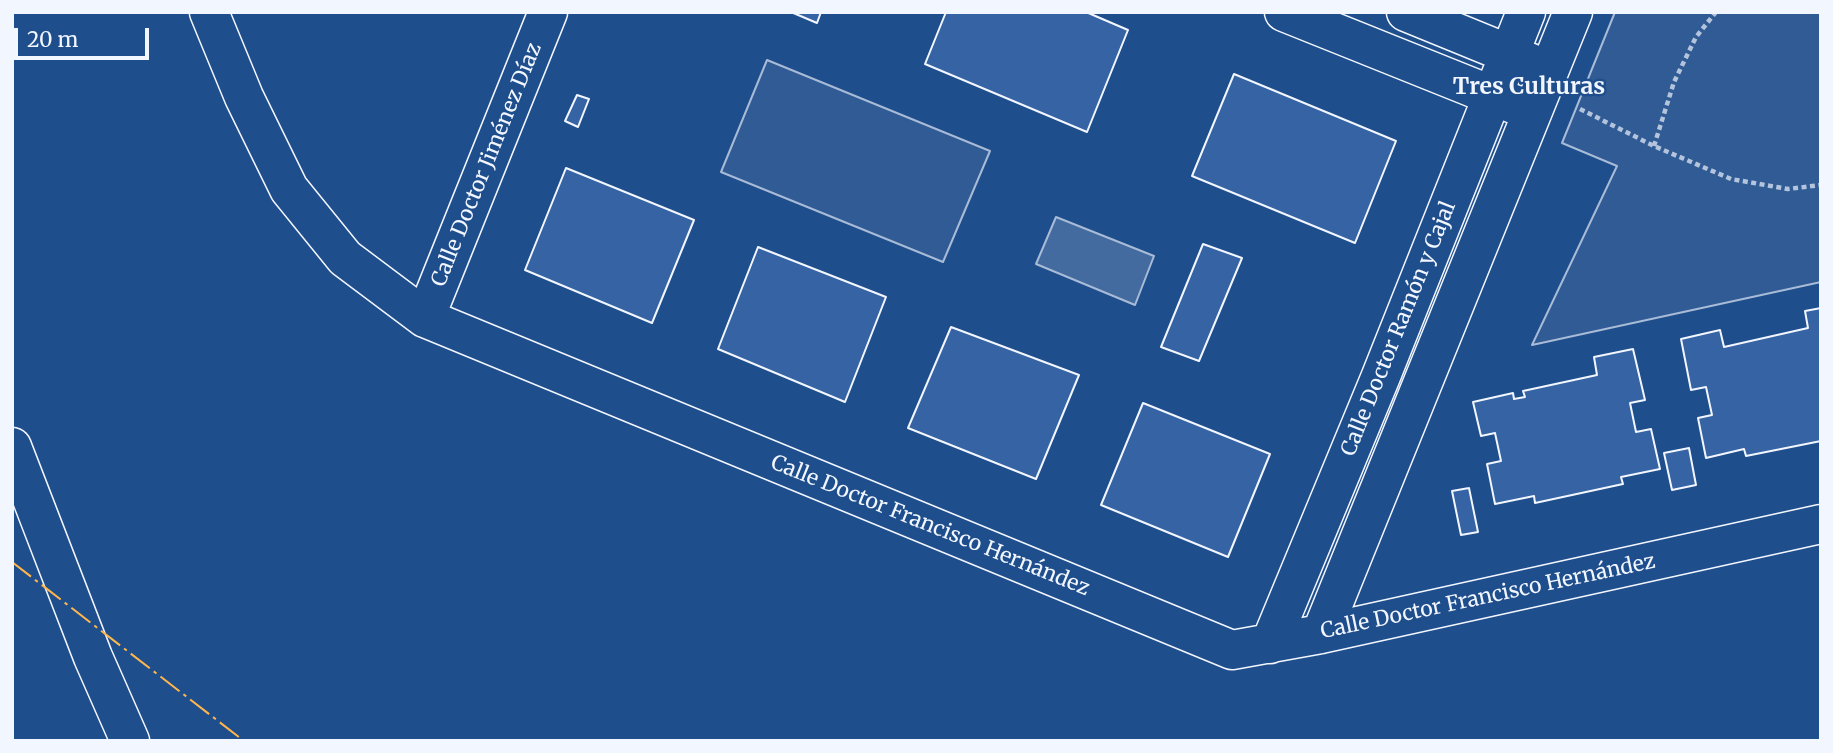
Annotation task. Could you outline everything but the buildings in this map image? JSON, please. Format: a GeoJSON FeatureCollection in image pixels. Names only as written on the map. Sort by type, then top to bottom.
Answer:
{"type":"FeatureCollection","features":[{"type":"Feature","properties":{"kind":"main road","name":"Calle Doctor Francisco Hernández"},"geometry":{"type":"LineString","coordinates":[[209,12],[244,97],[289,189],[345,257],[425,318],[1232,650],[1321,634],[1821,524]]}},
{"type":"Feature","properties":{"kind":"main road","name":"Calle Doctor Jiménez Díaz"},"geometry":{"type":"LineString","coordinates":[[425,318],[548,12]]}},
{"type":"Feature","properties":{"kind":"main road"},"geometry":{"type":"LineString","coordinates":[[1284,12],[1491,97],[1542,90]]}},
{"type":"Feature","properties":{"kind":"main road"},"geometry":{"type":"LineString","coordinates":[[1406,12],[1508,55],[1542,90]]}},
{"type":"Feature","properties":{"kind":"main road","name":"Calle Doctor Ramón y Cajal"},"geometry":{"type":"LineString","coordinates":[[1270,644],[1371,401],[1526,12]]}},
{"type":"Feature","properties":{"kind":"main road","name":"Calle Doctor Ramón y Cajal"},"geometry":{"type":"LineString","coordinates":[[1321,634],[1573,12]]}},
{"type":"Feature","properties":{"kind":"main road"},"geometry":{"type":"LineString","coordinates":[[12,447],[93,657],[130,741]]}},
{"type":"Feature","properties":{"kind":"path"},"geometry":{"type":"LineString","coordinates":[[1654,146],[1674,82],[1696,37],[1716,12]]}},
{"type":"Feature","properties":{"kind":"path"},"geometry":{"type":"LineString","coordinates":[[1542,90],[1654,146],[1731,178],[1788,190],[1821,185]]}},
{"type":"Feature","properties":{"kind":"shaded area"},"geometry":{"type":"Polygon","coordinates":[[[1615,12],[1821,12],[1821,282],[1532,345],[1617,166],[1562,143],[1615,12]]]}},
{"type":"Feature","properties":{"kind":"shaded area"},"geometry":{"type":"Polygon","coordinates":[[[767,60],[990,151],[943,262],[721,172],[767,60]]]}},
{"type":"Feature","properties":{"kind":"shaded area"},"geometry":{"type":"Polygon","coordinates":[[[1056,217],[1154,256],[1135,305],[1036,264],[1056,217]]]}},
{"type":"Feature","properties":{"kind":"power"},"geometry":{"type":"LineString","coordinates":[[12,562],[244,741]]}},
{"type":"Feature","properties":{"kind":"district","name":"Tres Culturas"},"geometry":{"type":"Point","coordinates":[1529,87]}}]}
